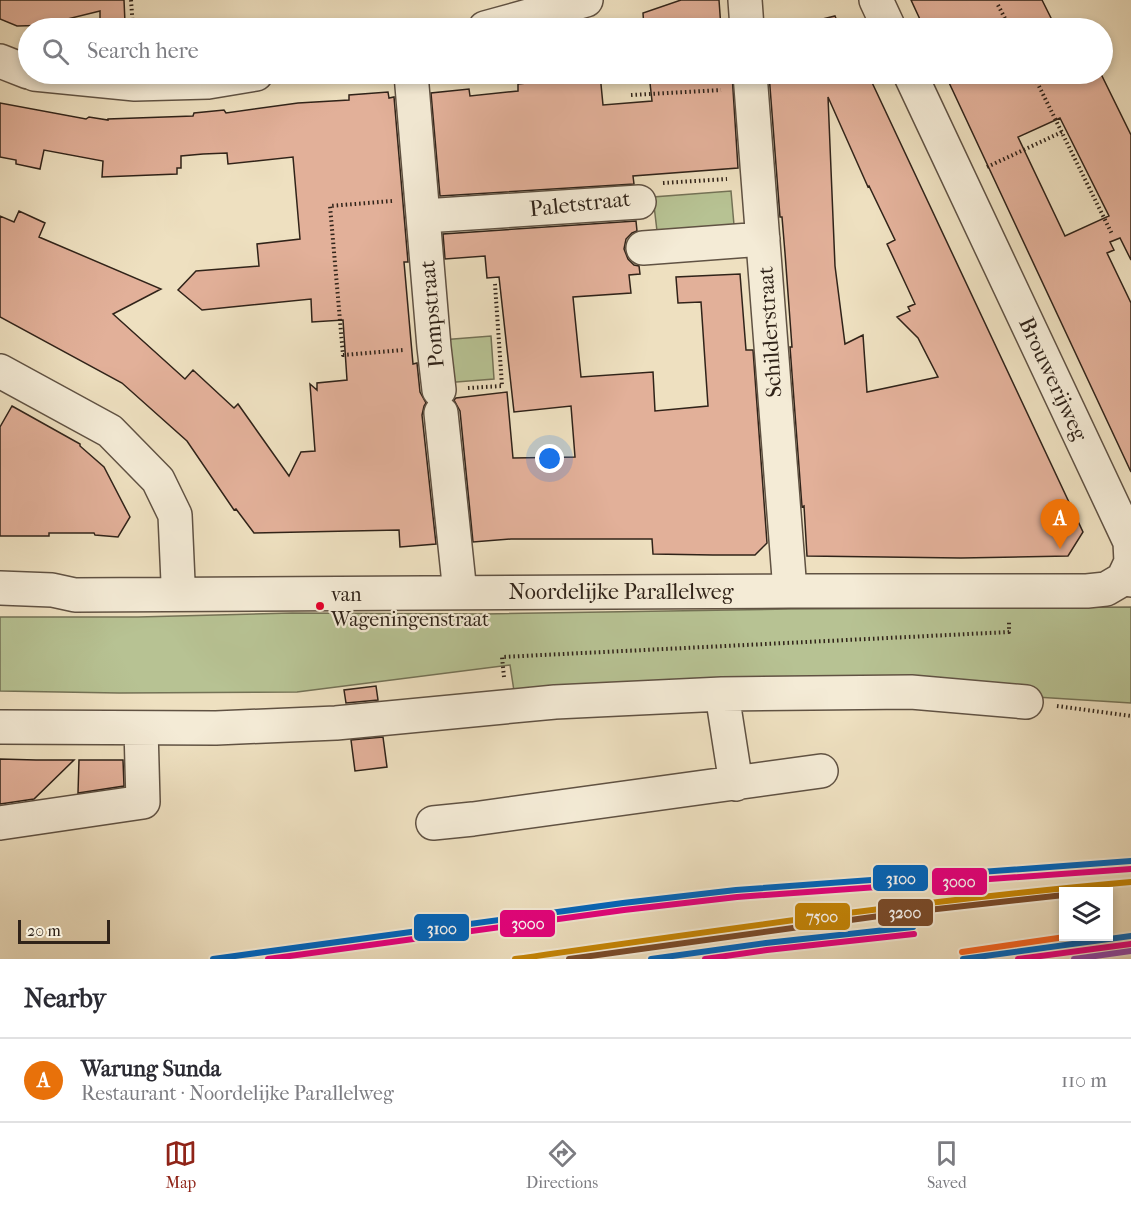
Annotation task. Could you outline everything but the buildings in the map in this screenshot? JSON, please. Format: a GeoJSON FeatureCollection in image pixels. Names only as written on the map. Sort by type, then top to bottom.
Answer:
{"type":"FeatureCollection","features":[{"type":"Feature","properties":{"kind":"street"},"geometry":{"type":"LineString","coordinates":[[521,18],[585,0]]}},
{"type":"Feature","properties":{"kind":"street"},"geometry":{"type":"LineString","coordinates":[[745,0],[746,18]]}},
{"type":"Feature","properties":{"kind":"street"},"geometry":{"type":"LineString","coordinates":[[876,0],[884,18]]}},
{"type":"Feature","properties":{"kind":"street"},"geometry":{"type":"LineString","coordinates":[[0,61],[18,68]]}},
{"type":"Feature","properties":{"kind":"street","name":"Pompstraat"},"geometry":{"type":"LineString","coordinates":[[412,84],[427,210],[434,347],[460,593]]}},
{"type":"Feature","properties":{"kind":"street","name":"Schilderstraat"},"geometry":{"type":"LineString","coordinates":[[751,84],[790,591]]}},
{"type":"Feature","properties":{"kind":"street","name":"Brouwerijweg"},"geometry":{"type":"LineString","coordinates":[[915,84],[1130,542],[1131,562],[1127,580]]}},
{"type":"Feature","properties":{"kind":"street","name":"Paletstraat"},"geometry":{"type":"LineString","coordinates":[[427,210],[639,202]]}},
{"type":"Feature","properties":{"kind":"street"},"geometry":{"type":"LineString","coordinates":[[643,248],[763,239]]}},
{"type":"Feature","properties":{"kind":"street"},"geometry":{"type":"LineString","coordinates":[[0,371],[110,431],[158,480],[175,515],[178,582],[183,594]]}},
{"type":"Feature","properties":{"kind":"street","name":"Noordelijke Parallelweg"},"geometry":{"type":"LineString","coordinates":[[0,588],[52,590],[75,595],[1087,591],[1106,589],[1127,580]]}},
{"type":"Feature","properties":{"kind":"street"},"geometry":{"type":"LineString","coordinates":[[0,728],[216,728],[336,723],[555,702],[722,694],[911,692],[1026,702]]}},
{"type":"Feature","properties":{"kind":"street"},"geometry":{"type":"LineString","coordinates":[[722,694],[736,784]]}},
{"type":"Feature","properties":{"kind":"street"},"geometry":{"type":"LineString","coordinates":[[0,823],[143,802],[141,728]]}},
{"type":"Feature","properties":{"kind":"street"},"geometry":{"type":"LineString","coordinates":[[433,823],[821,771]]}},
{"type":"Feature","properties":{"kind":"path"},"geometry":{"type":"LineString","coordinates":[[131,0],[132,18]]}},
{"type":"Feature","properties":{"kind":"path"},"geometry":{"type":"LineString","coordinates":[[998,5],[1005,18]]}},
{"type":"Feature","properties":{"kind":"path"},"geometry":{"type":"LineString","coordinates":[[631,95],[725,84]]}},
{"type":"Feature","properties":{"kind":"path"},"geometry":{"type":"LineString","coordinates":[[1038,84],[1112,234]]}},
{"type":"Feature","properties":{"kind":"path"},"geometry":{"type":"LineString","coordinates":[[960,180],[1062,132]]}},
{"type":"Feature","properties":{"kind":"path","name":"Paletstraat"},"geometry":{"type":"LineString","coordinates":[[639,202],[638,185],[758,178]]}},
{"type":"Feature","properties":{"kind":"path"},"geometry":{"type":"LineString","coordinates":[[427,210],[330,206],[343,355],[434,347]]}},
{"type":"Feature","properties":{"kind":"path","name":"Pompstraat"},"geometry":{"type":"LineString","coordinates":[[440,401],[502,386],[495,284]]}},
{"type":"Feature","properties":{"kind":"path"},"geometry":{"type":"LineString","coordinates":[[503,666],[502,657],[1009,632],[1009,622]]}},
{"type":"Feature","properties":{"kind":"path"},"geometry":{"type":"LineString","coordinates":[[1026,702],[1131,716]]}},
{"type":"Feature","properties":{"kind":"green space"},"geometry":{"type":"Polygon","coordinates":[[[731,191],[734,225],[657,231],[653,197],[731,191]]]}},
{"type":"Feature","properties":{"kind":"green space"},"geometry":{"type":"Polygon","coordinates":[[[491,336],[494,379],[444,383],[441,340],[491,336]]]}},
{"type":"Feature","properties":{"kind":"green space"},"geometry":{"type":"Polygon","coordinates":[[[1131,607],[1131,703],[925,690],[514,691],[510,665],[297,692],[0,691],[0,617],[1131,607]]]}},
{"type":"Feature","properties":{"kind":"transit line","name":"3100"},"geometry":{"type":"LineString","coordinates":[[213,959],[623,903],[736,890],[1131,861]]}},
{"type":"Feature","properties":{"kind":"transit line","name":"3000"},"geometry":{"type":"LineString","coordinates":[[268,959],[624,910],[737,897],[1131,869]]}},
{"type":"Feature","properties":{"kind":"transit line","name":"7500"},"geometry":{"type":"LineString","coordinates":[[515,959],[900,907],[1131,882]]}},
{"type":"Feature","properties":{"kind":"transit line","name":"3200"},"geometry":{"type":"LineString","coordinates":[[569,959],[901,913],[1059,896]]}},
{"type":"Feature","properties":{"kind":"transit line","name":"3100"},"geometry":{"type":"LineString","coordinates":[[651,959],[766,943],[913,927]]}},
{"type":"Feature","properties":{"kind":"transit line","name":"3000"},"geometry":{"type":"LineString","coordinates":[[705,959],[914,934]]}},
{"type":"Feature","properties":{"kind":"transit line","name":"3100"},"geometry":{"type":"LineString","coordinates":[[963,959],[1131,936]]}},
{"type":"Feature","properties":{"kind":"transit line"},"geometry":{"type":"LineString","coordinates":[[962,952],[1059,938]]}},
{"type":"Feature","properties":{"kind":"transit line","name":"3000"},"geometry":{"type":"LineString","coordinates":[[1018,959],[1131,944]]}},
{"type":"Feature","properties":{"kind":"transit line"},"geometry":{"type":"LineString","coordinates":[[1074,959],[1131,951]]}},
{"type":"Feature","properties":{"kind":"place","name":"Warung Sunda"},"geometry":{"type":"Point","coordinates":[1060,549]}},
{"type":"Feature","properties":{"kind":"place","name":"van Wageningenstraat"},"geometry":{"type":"Point","coordinates":[320,606]}}]}
